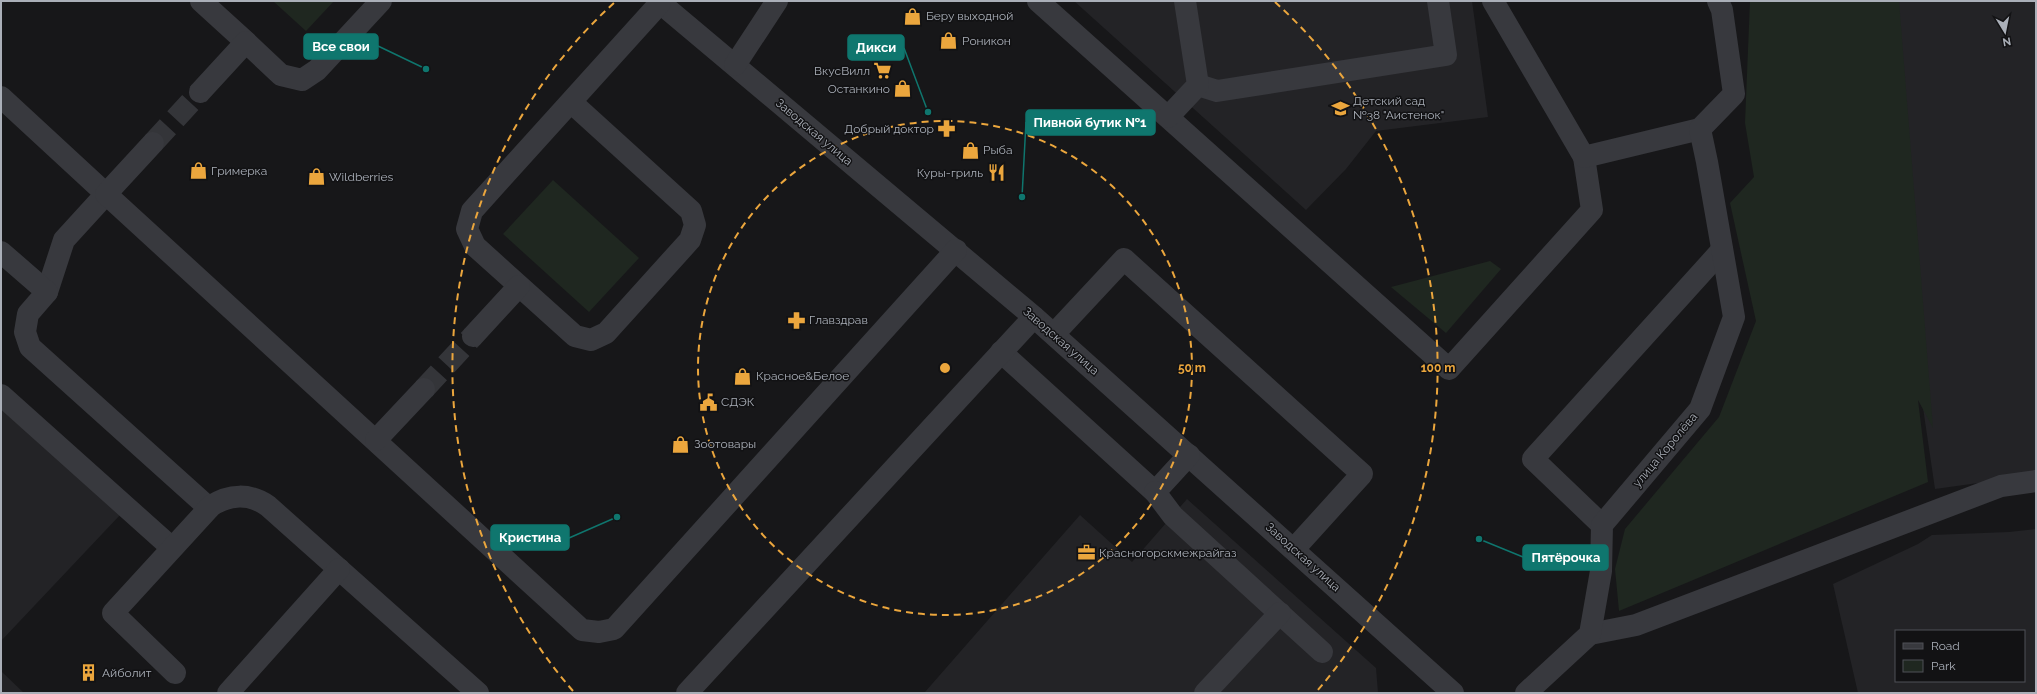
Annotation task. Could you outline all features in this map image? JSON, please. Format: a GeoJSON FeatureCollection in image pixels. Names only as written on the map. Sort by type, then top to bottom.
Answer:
{"type":"FeatureCollection","features":[{"type":"Feature","properties":{"kind":"street"},"geometry":{"type":"LineString","coordinates":[[201,1],[281,75],[302,80],[317,70],[381,1]]}},
{"type":"Feature","properties":{"kind":"street"},"geometry":{"type":"LineString","coordinates":[[735,65],[777,1]]}},
{"type":"Feature","properties":{"kind":"street"},"geometry":{"type":"LineString","coordinates":[[1038,1],[1449,369],[1592,210],[1584,157],[1493,1]]}},
{"type":"Feature","properties":{"kind":"street"},"geometry":{"type":"LineString","coordinates":[[1185,1],[1198,85]]}},
{"type":"Feature","properties":{"kind":"street"},"geometry":{"type":"LineString","coordinates":[[1198,85],[1217,91],[1446,55],[1438,1]]}},
{"type":"Feature","properties":{"kind":"street"},"geometry":{"type":"LineString","coordinates":[[1584,157],[1700,129],[1734,94],[1722,10],[1718,1]]}},
{"type":"Feature","properties":{"kind":"street"},"geometry":{"type":"LineString","coordinates":[[570,102],[691,211],[695,225],[690,240],[606,333],[591,340],[575,336],[519,286],[475,246],[467,229],[472,211],[659,2]]}},
{"type":"Feature","properties":{"kind":"street","name":"Заводская улица"},"geometry":{"type":"LineString","coordinates":[[659,2],[956,250],[1054,334],[1453,693]]}},
{"type":"Feature","properties":{"kind":"street"},"geometry":{"type":"LineString","coordinates":[[200,92],[246,42]]}},
{"type":"Feature","properties":{"kind":"street"},"geometry":{"type":"LineString","coordinates":[[1168,117],[1198,85]]}},
{"type":"Feature","properties":{"kind":"street"},"geometry":{"type":"LineString","coordinates":[[1,97],[582,630],[599,632],[614,629],[956,250]]}},
{"type":"Feature","properties":{"kind":"street","name":"улица Королёва"},"geometry":{"type":"LineString","coordinates":[[1602,525],[1700,409],[1734,318],[1700,129]]}},
{"type":"Feature","properties":{"kind":"street"},"geometry":{"type":"LineString","coordinates":[[153,143],[64,240],[46,292],[28,314],[25,332],[30,347],[209,508]]}},
{"type":"Feature","properties":{"kind":"street"},"geometry":{"type":"LineString","coordinates":[[1590,634],[1601,571],[1602,525],[1533,459],[1722,250]]}},
{"type":"Feature","properties":{"kind":"street"},"geometry":{"type":"LineString","coordinates":[[1,252],[46,292]]}},
{"type":"Feature","properties":{"kind":"street"},"geometry":{"type":"LineString","coordinates":[[1054,334],[1124,260],[1362,474],[1294,549]]}},
{"type":"Feature","properties":{"kind":"street"},"geometry":{"type":"LineString","coordinates":[[473,336],[519,286]]}},
{"type":"Feature","properties":{"kind":"street"},"geometry":{"type":"LineString","coordinates":[[687,693],[1034,317]]}},
{"type":"Feature","properties":{"kind":"street"},"geometry":{"type":"LineString","coordinates":[[1001,352],[1155,492],[1173,516],[1322,652]]}},
{"type":"Feature","properties":{"kind":"street"},"geometry":{"type":"LineString","coordinates":[[376,440],[424,389]]}},
{"type":"Feature","properties":{"kind":"street"},"geometry":{"type":"LineString","coordinates":[[1,395],[172,548]]}},
{"type":"Feature","properties":{"kind":"street"},"geometry":{"type":"LineString","coordinates":[[1155,492],[1189,455]]}},
{"type":"Feature","properties":{"kind":"street"},"geometry":{"type":"LineString","coordinates":[[1526,693],[1590,634],[1636,625],[2002,486],[2036,481]]}},
{"type":"Feature","properties":{"kind":"street"},"geometry":{"type":"LineString","coordinates":[[175,672],[113,613],[209,508],[222,499],[234,496],[261,500],[472,691]]}},
{"type":"Feature","properties":{"kind":"street"},"geometry":{"type":"LineString","coordinates":[[228,693],[339,569]]}},
{"type":"Feature","properties":{"kind":"street"},"geometry":{"type":"LineString","coordinates":[[1205,693],[1280,613]]}},
{"type":"Feature","properties":{"kind":"shaded area","name":"Детский сад №38 \"Аистенок\""},"geometry":{"type":"Polygon","coordinates":[[[1074,1],[1472,1],[1488,117],[1376,131],[1346,169],[1306,210],[1074,1]]]}},
{"type":"Feature","properties":{"kind":"shaded area"},"geometry":{"type":"Polygon","coordinates":[[[1863,1],[2036,1],[2036,475],[1935,489],[1863,1]]]}},
{"type":"Feature","properties":{"kind":"shaded area"},"geometry":{"type":"Polygon","coordinates":[[[1,409],[120,515],[1,641],[1,409]]]}},
{"type":"Feature","properties":{"kind":"shaded area","name":"Красногорскмежрайгаз"},"geometry":{"type":"Polygon","coordinates":[[[1187,499],[1376,668],[1378,693],[925,692],[1080,515],[1132,562],[1187,499]]]}},
{"type":"Feature","properties":{"kind":"shaded area"},"geometry":{"type":"Polygon","coordinates":[[[2036,529],[2036,693],[1858,693],[1833,584],[1918,544],[1932,535],[2009,532],[2036,529]]]}},
{"type":"Feature","properties":{"kind":"shaded area"},"geometry":{"type":"Polygon","coordinates":[[[1,671],[24,693],[1,693],[1,671]]]}},
{"type":"Feature","properties":{"kind":"green space"},"geometry":{"type":"Polygon","coordinates":[[[273,1],[334,1],[306,31],[273,1]]]}},
{"type":"Feature","properties":{"kind":"green space"},"geometry":{"type":"Polygon","coordinates":[[[1750,1],[1899,1],[1933,428],[1918,400],[1928,482],[1619,611],[1615,569],[1625,529],[1719,417],[1756,321],[1730,203],[1754,177],[1745,123],[1750,1]]]}},
{"type":"Feature","properties":{"kind":"green space"},"geometry":{"type":"Polygon","coordinates":[[[553,180],[639,258],[589,312],[503,234],[553,180]]]}},
{"type":"Feature","properties":{"kind":"green space"},"geometry":{"type":"Polygon","coordinates":[[[1490,261],[1501,269],[1446,333],[1391,287],[1490,261]]]}},
{"type":"Feature","properties":{"kind":"tunnel"},"geometry":{"type":"LineString","coordinates":[[153,143],[200,92]]}},
{"type":"Feature","properties":{"kind":"tunnel"},"geometry":{"type":"LineString","coordinates":[[424,389],[473,336]]}},
{"type":"Feature","properties":{"kind":"place","name":"Беру выходной"},"geometry":{"type":"Point","coordinates":[913,16]}},
{"type":"Feature","properties":{"kind":"place","name":"Роникон"},"geometry":{"type":"Point","coordinates":[949,41]}},
{"type":"Feature","properties":{"kind":"place","name":"Все свои"},"geometry":{"type":"Point","coordinates":[426,69]}},
{"type":"Feature","properties":{"kind":"place","name":"ВкусВилл"},"geometry":{"type":"Point","coordinates":[883,71]}},
{"type":"Feature","properties":{"kind":"place","name":"Останкино"},"geometry":{"type":"Point","coordinates":[903,89]}},
{"type":"Feature","properties":{"kind":"place","name":"Детский сад №38 \"Аистенок\""},"geometry":{"type":"Point","coordinates":[1340,108]}},
{"type":"Feature","properties":{"kind":"place","name":"Дикси"},"geometry":{"type":"Point","coordinates":[928,112]}},
{"type":"Feature","properties":{"kind":"place","name":"Добрый доктор"},"geometry":{"type":"Point","coordinates":[947,129]}},
{"type":"Feature","properties":{"kind":"place","name":"Рыба"},"geometry":{"type":"Point","coordinates":[970,150]}},
{"type":"Feature","properties":{"kind":"place","name":"Гримерка"},"geometry":{"type":"Point","coordinates":[198,171]}},
{"type":"Feature","properties":{"kind":"place","name":"Куры-гриль"},"geometry":{"type":"Point","coordinates":[996,173]}},
{"type":"Feature","properties":{"kind":"place","name":"Wildberries"},"geometry":{"type":"Point","coordinates":[316,177]}},
{"type":"Feature","properties":{"kind":"place","name":"Пивной бутик №1"},"geometry":{"type":"Point","coordinates":[1022,197]}},
{"type":"Feature","properties":{"kind":"place","name":"Главздрав"},"geometry":{"type":"Point","coordinates":[796,320]}},
{"type":"Feature","properties":{"kind":"place","name":"Красное&Белое"},"geometry":{"type":"Point","coordinates":[743,376]}},
{"type":"Feature","properties":{"kind":"place","name":"СДЭК"},"geometry":{"type":"Point","coordinates":[708,402]}},
{"type":"Feature","properties":{"kind":"place","name":"Зоотовары"},"geometry":{"type":"Point","coordinates":[681,444]}},
{"type":"Feature","properties":{"kind":"place","name":"Кристина"},"geometry":{"type":"Point","coordinates":[617,517]}},
{"type":"Feature","properties":{"kind":"place","name":"Пятёрочка"},"geometry":{"type":"Point","coordinates":[1479,539]}},
{"type":"Feature","properties":{"kind":"place","name":"Красногорскмежрайгаз"},"geometry":{"type":"Point","coordinates":[1086,553]}},
{"type":"Feature","properties":{"kind":"place","name":"Айболит"},"geometry":{"type":"Point","coordinates":[89,673]}}]}
